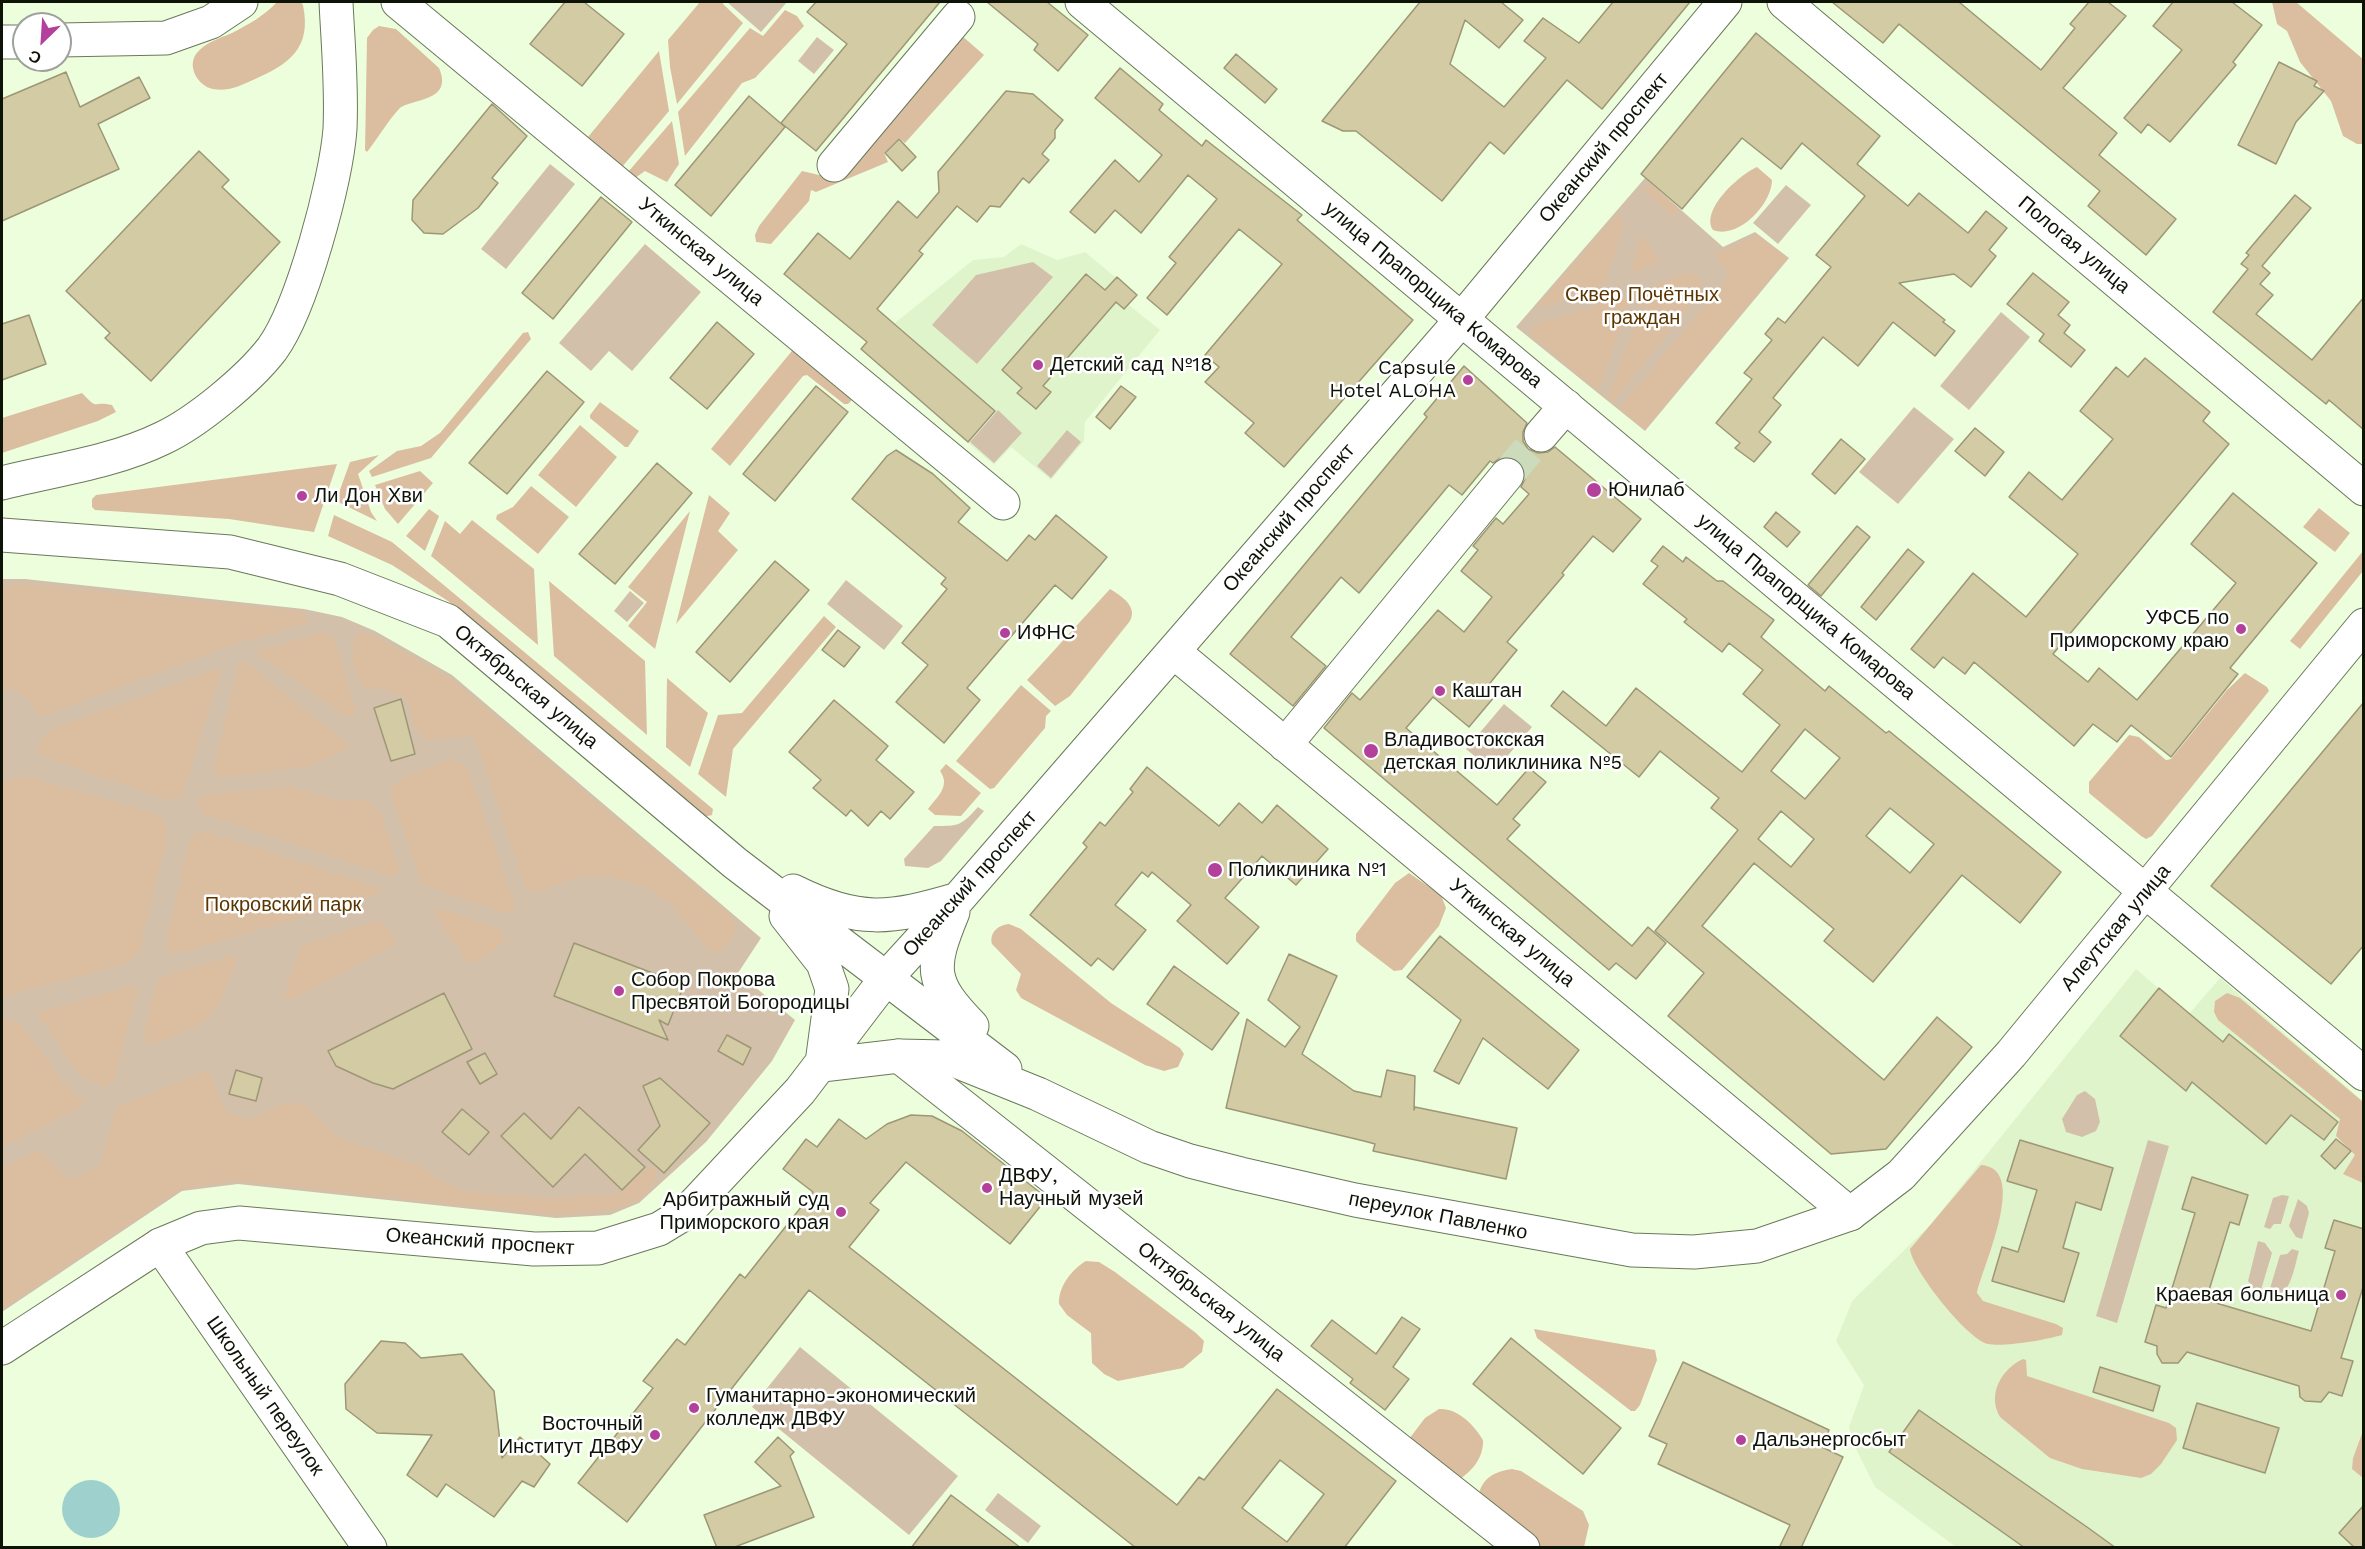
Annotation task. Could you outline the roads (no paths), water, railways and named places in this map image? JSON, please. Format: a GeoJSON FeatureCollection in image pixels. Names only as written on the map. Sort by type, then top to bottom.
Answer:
{"type":"FeatureCollection","features":[{"type":"Feature","properties":{"kind":"main road"},"geometry":{"type":"LineString","coordinates":[[72,40],[166,38],[211,22],[241,2]]}},
{"type":"Feature","properties":{"kind":"main road"},"geometry":{"type":"LineString","coordinates":[[2,483],[111,456],[164,438],[212,405],[251,373],[273,348],[286,324],[303,278],[333,173],[341,96],[336,2]]}},
{"type":"Feature","properties":{"kind":"main road","name":"Уткинская улица"},"geometry":{"type":"LineString","coordinates":[[398,2],[1004,503]]}},
{"type":"Feature","properties":{"kind":"main road","name":"улица Прапорщика Комарова"},"geometry":{"type":"LineString","coordinates":[[1082,2],[2364,1074]]}},
{"type":"Feature","properties":{"kind":"main road","name":"Океанский проспект"},"geometry":{"type":"LineString","coordinates":[[2,1348],[160,1245],[201,1228],[239,1223],[534,1249],[598,1248],[633,1239],[659,1229],[687,1212],[822,1065],[887,977],[1174,652],[1461,320],[1725,2]]}},
{"type":"Feature","properties":{"kind":"main road","name":"Пологая улица"},"geometry":{"type":"LineString","coordinates":[[1784,2],[2364,489]]}},
{"type":"Feature","properties":{"kind":"main road"},"geometry":{"type":"LineString","coordinates":[[834,165],[958,17]]}},
{"type":"Feature","properties":{"kind":"main road"},"geometry":{"type":"LineString","coordinates":[[1541,435],[1566,406]]}},
{"type":"Feature","properties":{"kind":"main road"},"geometry":{"type":"LineString","coordinates":[[1285,745],[1507,476]]}},
{"type":"Feature","properties":{"kind":"main road","name":"Октябрьская улица"},"geometry":{"type":"LineString","coordinates":[[2,535],[230,552],[340,579],[447,621],[735,863]]}},
{"type":"Feature","properties":{"kind":"main road","name":"Алеутская улица"},"geometry":{"type":"LineString","coordinates":[[1850,1214],[1901,1175],[2011,1054],[2364,625]]}},
{"type":"Feature","properties":{"kind":"main road","name":"Уткинская улица"},"geometry":{"type":"LineString","coordinates":[[1174,652],[1850,1214]]}},
{"type":"Feature","properties":{"kind":"main road"},"geometry":{"type":"LineString","coordinates":[[735,863],[838,911],[871,917],[909,914],[958,899]]}},
{"type":"Feature","properties":{"kind":"main road"},"geometry":{"type":"LineString","coordinates":[[735,863],[1038,1094]]}},
{"type":"Feature","properties":{"kind":"main road"},"geometry":{"type":"LineString","coordinates":[[735,863],[796,927],[823,963],[832,989],[822,1065],[899,1056],[946,1057],[1038,1094]]}},
{"type":"Feature","properties":{"kind":"main road"},"geometry":{"type":"LineString","coordinates":[[958,899],[940,944],[937,975],[946,1000],[1038,1094]]}},
{"type":"Feature","properties":{"kind":"main road","name":"Октябрьская улица"},"geometry":{"type":"LineString","coordinates":[[899,1056],[1523,1548]]}},
{"type":"Feature","properties":{"kind":"main road","name":"переулок Павленко"},"geometry":{"type":"LineString","coordinates":[[1038,1094],[1149,1147],[1190,1161],[1355,1200],[1632,1250],[1694,1252],[1757,1246],[1850,1214]]}},
{"type":"Feature","properties":{"kind":"main road","name":"Школьный переулок"},"geometry":{"type":"LineString","coordinates":[[160,1245],[370,1548]]}},
{"type":"Feature","properties":{"kind":"water"},"geometry":{"type":"Polygon","coordinates":[[[91,1480],[102,1482],[115,1493],[120,1509],[118,1520],[107,1533],[91,1538],[80,1536],[67,1525],[62,1509],[64,1498],[75,1485],[91,1480]]]}},
{"type":"Feature","properties":{"kind":"tunnel"},"geometry":{"type":"LineString","coordinates":[[1507,475],[1541,435]]}},
{"type":"Feature","properties":{"kind":"place","name":"Детский сад №18"},"geometry":{"type":"Point","coordinates":[1038,365]}},
{"type":"Feature","properties":{"kind":"place","name":"Capsule Hotel ALOHA"},"geometry":{"type":"Point","coordinates":[1468,380]}},
{"type":"Feature","properties":{"kind":"place","name":"Юнилаб"},"geometry":{"type":"Point","coordinates":[1594,490]}},
{"type":"Feature","properties":{"kind":"place","name":"Ли Дон Хви"},"geometry":{"type":"Point","coordinates":[302,496]}},
{"type":"Feature","properties":{"kind":"place","name":"УФСБ по Приморскому краю"},"geometry":{"type":"Point","coordinates":[2241,629]}},
{"type":"Feature","properties":{"kind":"place","name":"ИФНС"},"geometry":{"type":"Point","coordinates":[1005,633]}},
{"type":"Feature","properties":{"kind":"place","name":"Каштан"},"geometry":{"type":"Point","coordinates":[1440,691]}},
{"type":"Feature","properties":{"kind":"place","name":"Владивостокская детская поликлиника №5"},"geometry":{"type":"Point","coordinates":[1371,751]}},
{"type":"Feature","properties":{"kind":"place","name":"Поликлиника №1"},"geometry":{"type":"Point","coordinates":[1215,870]}},
{"type":"Feature","properties":{"kind":"place","name":"Собор Покрова Пресвятой Богородицы"},"geometry":{"type":"Point","coordinates":[619,991]}},
{"type":"Feature","properties":{"kind":"place","name":"ДВФУ, Научный музей"},"geometry":{"type":"Point","coordinates":[987,1188]}},
{"type":"Feature","properties":{"kind":"place","name":"Арбитражный суд Приморского края"},"geometry":{"type":"Point","coordinates":[841,1212]}},
{"type":"Feature","properties":{"kind":"place","name":"Краевая больница"},"geometry":{"type":"Point","coordinates":[2341,1295]}},
{"type":"Feature","properties":{"kind":"place","name":"Гуманитарно-экономический колледж ДВФУ"},"geometry":{"type":"Point","coordinates":[694,1408]}},
{"type":"Feature","properties":{"kind":"place","name":"Восточный Институт ДВФУ"},"geometry":{"type":"Point","coordinates":[655,1435]}},
{"type":"Feature","properties":{"kind":"place","name":"Дальэнергосбыт"},"geometry":{"type":"Point","coordinates":[1741,1440]}},
{"type":"Feature","properties":{"kind":"park label","name":"Сквер Почётных граждан"},"geometry":{"type":"Point","coordinates":[1642,306]}},
{"type":"Feature","properties":{"kind":"park label","name":"Покровский парк"},"geometry":{"type":"Point","coordinates":[283,905]}}]}
